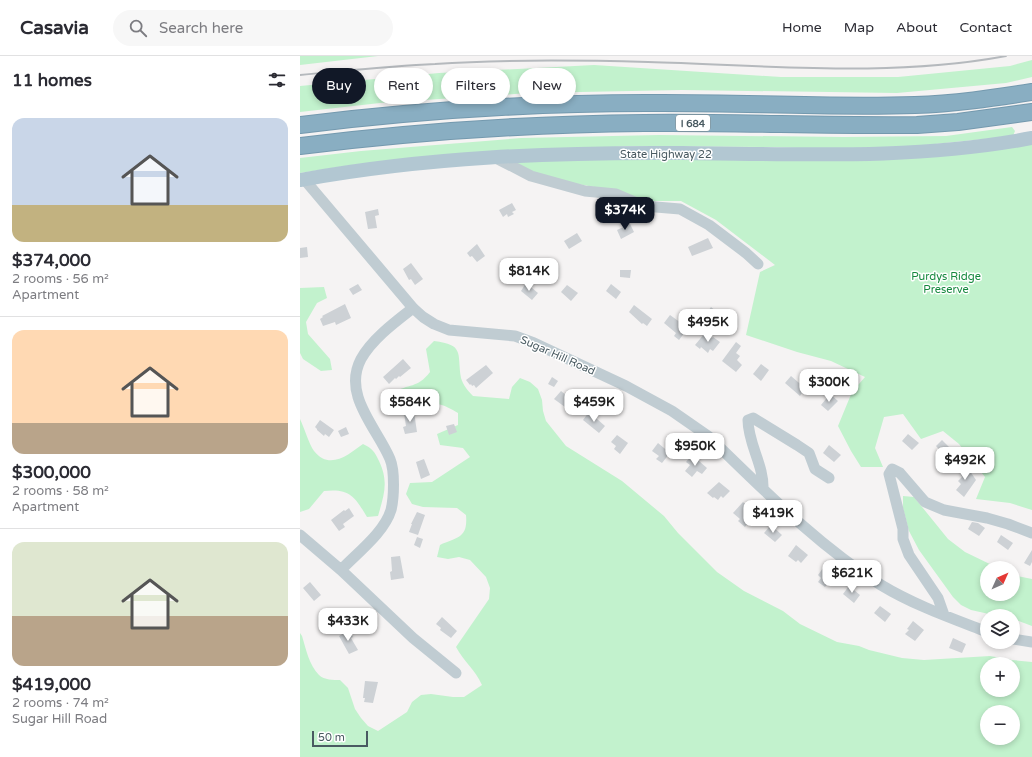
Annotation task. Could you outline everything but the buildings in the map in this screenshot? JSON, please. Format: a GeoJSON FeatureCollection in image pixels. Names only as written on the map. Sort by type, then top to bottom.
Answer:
{"type":"FeatureCollection","features":[{"type":"Feature","properties":{"kind":"highway","name":"I 684"},"geometry":{"type":"LineString","coordinates":[[300,125],[389,115],[482,108],[646,103],[875,106],[916,105],[956,102],[1032,92]]}},
{"type":"Feature","properties":{"kind":"highway","name":"I 684"},"geometry":{"type":"LineString","coordinates":[[300,146],[375,137],[491,128],[645,123],[917,125],[958,122],[1032,112]]}},
{"type":"Feature","properties":{"kind":"main road","name":"State Highway 22"},"geometry":{"type":"LineString","coordinates":[[302,179],[375,168],[493,157],[644,153],[810,155],[889,154],[960,148],[1032,138]]}},
{"type":"Feature","properties":{"kind":"street"},"geometry":{"type":"LineString","coordinates":[[493,157],[531,176],[586,191],[616,194],[644,206],[680,209],[709,225],[758,264]]}},
{"type":"Feature","properties":{"kind":"street","name":"Sugar Hill Road"},"geometry":{"type":"LineString","coordinates":[[302,179],[412,308],[423,317],[434,324],[449,330],[515,336],[534,343],[626,386],[696,426],[792,517],[842,558],[882,585],[911,600],[980,629]]}},
{"type":"Feature","properties":{"kind":"street"},"geometry":{"type":"LineString","coordinates":[[341,570],[383,527],[390,511],[393,499],[391,461],[383,444],[365,415],[358,396],[356,376],[361,359],[374,342],[412,308]]}},
{"type":"Feature","properties":{"kind":"street"},"geometry":{"type":"LineString","coordinates":[[763,489],[763,477],[753,450],[748,429],[748,420],[753,418],[809,453],[815,469],[829,478]]}},
{"type":"Feature","properties":{"kind":"street"},"geometry":{"type":"LineString","coordinates":[[944,615],[938,598],[910,555],[903,538],[903,529],[889,474],[892,469],[900,473],[925,502],[944,510],[987,518],[1032,533]]}},
{"type":"Feature","properties":{"kind":"street"},"geometry":{"type":"LineString","coordinates":[[300,535],[341,570],[413,638],[456,673]]}},
{"type":"Feature","properties":{"kind":"street"},"geometry":{"type":"LineString","coordinates":[[1020,640],[1032,642]]}},
{"type":"Feature","properties":{"kind":"green space"},"geometry":{"type":"Polygon","coordinates":[[[300,56],[378,56],[300,65],[300,56]]]}},
{"type":"Feature","properties":{"kind":"green space"},"geometry":{"type":"Polygon","coordinates":[[[1032,60],[1032,77],[1006,83],[897,93],[682,90],[576,92],[576,68],[536,68],[594,65],[781,77],[898,77],[1010,66],[1032,60]]]}},
{"type":"Feature","properties":{"kind":"green space"},"geometry":{"type":"Polygon","coordinates":[[[510,69],[518,69],[518,94],[510,94],[510,69]]]}},
{"type":"Feature","properties":{"kind":"green space"},"geometry":{"type":"Polygon","coordinates":[[[441,73],[441,99],[433,99],[433,74],[441,73]]]}},
{"type":"Feature","properties":{"kind":"green space"},"geometry":{"type":"Polygon","coordinates":[[[374,79],[374,104],[300,112],[300,86],[312,85],[312,104],[366,104],[366,80],[374,79]]]}},
{"type":"Feature","properties":{"kind":"green space"},"geometry":{"type":"Polygon","coordinates":[[[1012,127],[1015,131],[1013,136],[916,146],[854,150],[771,147],[629,146],[359,164],[300,173],[300,158],[361,151],[521,138],[659,135],[844,137],[946,136],[1012,127]]]}},
{"type":"Feature","properties":{"kind":"green space","name":"Purdys Ridge Preserve"},"geometry":{"type":"Polygon","coordinates":[[[1032,142],[1032,510],[1010,503],[976,499],[985,477],[959,444],[943,431],[921,439],[903,414],[884,417],[875,448],[883,467],[861,467],[838,426],[852,392],[865,377],[831,361],[797,352],[746,335],[760,272],[775,265],[716,220],[681,201],[643,201],[600,188],[561,181],[532,173],[504,160],[1032,142]]]}},
{"type":"Feature","properties":{"kind":"green space"},"geometry":{"type":"Polygon","coordinates":[[[324,287],[327,298],[317,303],[306,322],[308,334],[330,359],[332,370],[321,371],[303,359],[300,353],[300,288],[324,287]]]}},
{"type":"Feature","properties":{"kind":"green space"},"geometry":{"type":"Polygon","coordinates":[[[434,341],[451,345],[458,352],[462,381],[473,396],[509,399],[512,387],[520,378],[530,382],[538,389],[542,400],[546,421],[566,446],[622,481],[664,516],[678,533],[717,572],[744,591],[783,611],[800,624],[837,642],[859,646],[902,658],[924,660],[990,656],[996,657],[980,657],[980,697],[1020,697],[1020,661],[1032,662],[1032,757],[300,757],[300,633],[310,662],[319,675],[324,678],[340,680],[348,688],[355,709],[361,718],[368,726],[378,731],[407,712],[412,702],[421,695],[431,694],[464,697],[482,685],[476,674],[456,647],[489,599],[490,588],[486,577],[470,560],[459,557],[448,559],[437,557],[440,545],[457,538],[463,532],[466,523],[466,515],[457,508],[423,507],[412,504],[406,494],[410,483],[432,482],[470,457],[463,448],[440,445],[437,434],[458,425],[458,413],[445,406],[437,404],[392,404],[393,393],[421,381],[430,372],[426,349],[434,341]]]}},
{"type":"Feature","properties":{"kind":"green space"},"geometry":{"type":"Polygon","coordinates":[[[300,419],[314,451],[326,460],[339,459],[346,456],[363,444],[373,451],[382,469],[385,482],[384,495],[378,516],[367,517],[351,495],[333,490],[324,491],[309,509],[300,512],[300,419]]]}},
{"type":"Feature","properties":{"kind":"green space"},"geometry":{"type":"Polygon","coordinates":[[[903,496],[914,497],[948,539],[965,552],[984,561],[980,561],[980,601],[1020,601],[1020,576],[1032,579],[1032,626],[1020,622],[1020,609],[980,609],[980,612],[971,610],[961,605],[953,597],[919,550],[909,531],[903,508],[903,496]]]}},
{"type":"Feature","properties":{"kind":"railway"},"geometry":{"type":"LineString","coordinates":[[300,75],[461,62],[568,60],[783,67],[873,68],[917,67],[962,63],[1006,56]]}}]}
